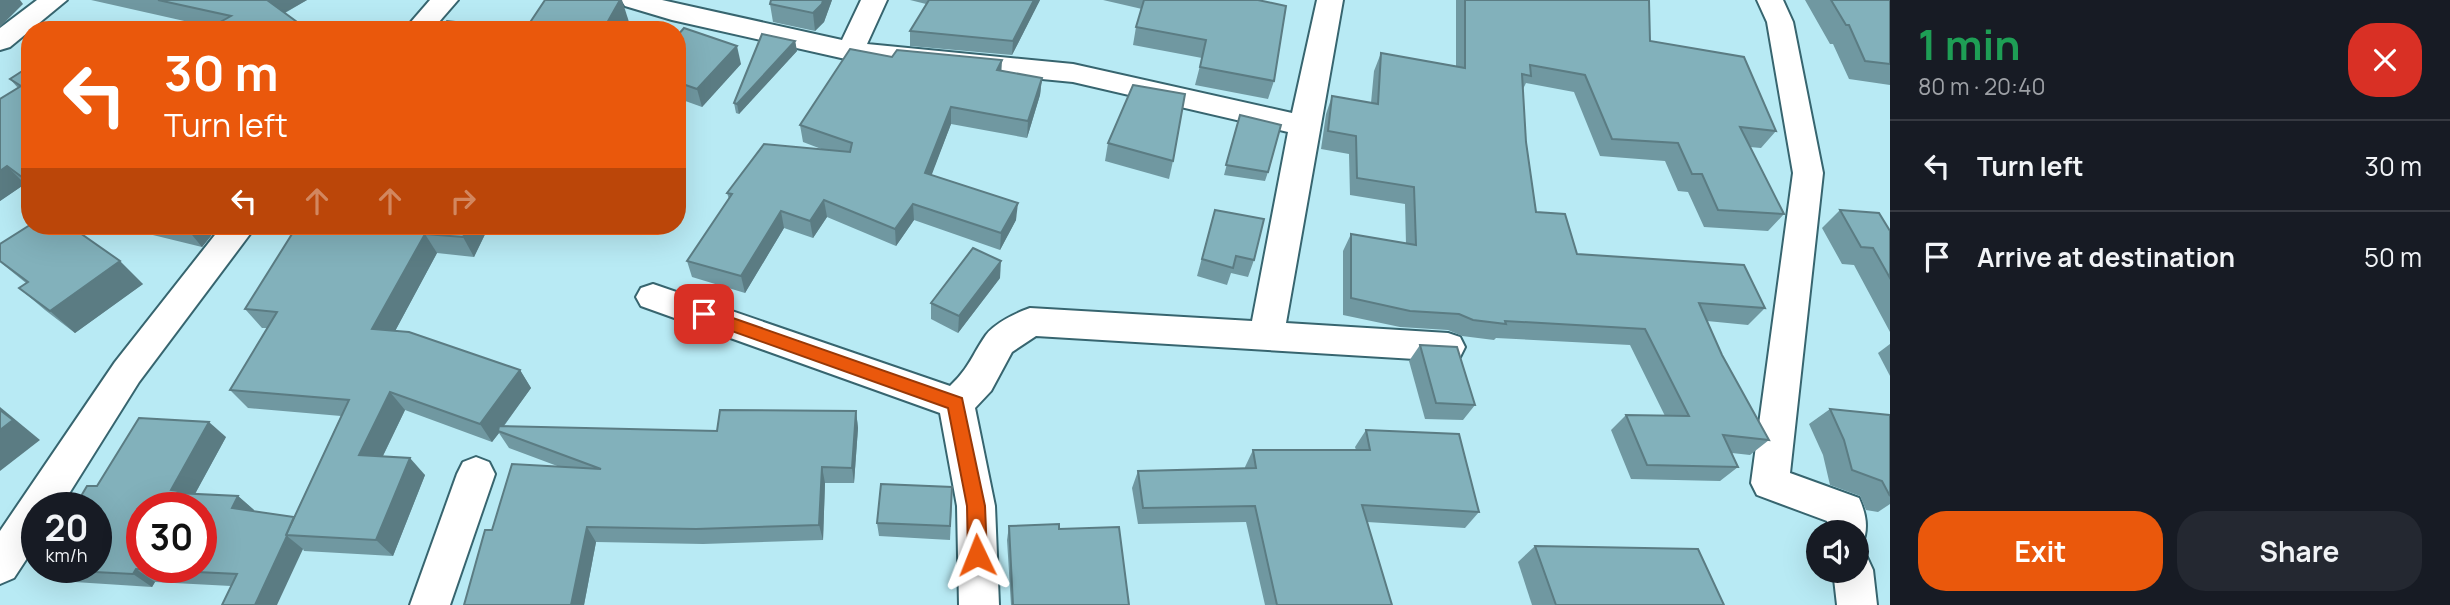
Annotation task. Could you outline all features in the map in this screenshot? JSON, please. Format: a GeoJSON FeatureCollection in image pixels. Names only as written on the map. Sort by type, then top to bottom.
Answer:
{"type":"FeatureCollection","features":[{"type":"Feature","properties":{"kind":"street"},"geometry":{"type":"LineString","coordinates":[[26,21],[54,0]]}},
{"type":"Feature","properties":{"kind":"street"},"geometry":{"type":"LineString","coordinates":[[425,21],[445,0]]}},
{"type":"Feature","properties":{"kind":"street"},"geometry":{"type":"LineString","coordinates":[[634,0],[672,12],[850,51],[1073,73],[1304,126]]}},
{"type":"Feature","properties":{"kind":"street"},"geometry":{"type":"LineString","coordinates":[[850,51],[874,0]]}},
{"type":"Feature","properties":{"kind":"street"},"geometry":{"type":"LineString","coordinates":[[1266,338],[1304,126],[1330,0]]}},
{"type":"Feature","properties":{"kind":"street"},"geometry":{"type":"LineString","coordinates":[[1770,0],[1780,22],[1808,173],[1770,483],[1845,510],[1846,520]]}},
{"type":"Feature","properties":{"kind":"street"},"geometry":{"type":"LineString","coordinates":[[0,41],[21,25]]}},
{"type":"Feature","properties":{"kind":"street"},"geometry":{"type":"LineString","coordinates":[[48,492],[127,372],[233,235]]}},
{"type":"Feature","properties":{"kind":"street"},"geometry":{"type":"LineString","coordinates":[[653,297],[956,403]]}},
{"type":"Feature","properties":{"kind":"street"},"geometry":{"type":"LineString","coordinates":[[956,403],[979,380],[1000,342],[1030,322],[1084,323],[1266,338],[1448,347]]}},
{"type":"Feature","properties":{"kind":"street"},"geometry":{"type":"LineString","coordinates":[[956,403],[976,506],[979,605]]}},
{"type":"Feature","properties":{"kind":"street"},"geometry":{"type":"LineString","coordinates":[[430,605],[476,474]]}},
{"type":"Feature","properties":{"kind":"street"},"geometry":{"type":"LineString","coordinates":[[0,565],[21,533]]}},
{"type":"Feature","properties":{"kind":"street"},"geometry":{"type":"LineString","coordinates":[[1854,583],[1857,605]]}},
{"type":"Feature","properties":{"kind":"building"},"geometry":{"type":"Polygon","coordinates":[[[158,0],[267,0],[296,21],[222,21],[231,16],[158,0]]]}},
{"type":"Feature","properties":{"kind":"building"},"geometry":{"type":"Polygon","coordinates":[[[545,0],[620,0],[608,21],[531,21],[545,0]]]}},
{"type":"Feature","properties":{"kind":"building"},"geometry":{"type":"Polygon","coordinates":[[[771,0],[823,0],[813,13],[770,4],[771,0]]]}},
{"type":"Feature","properties":{"kind":"building"},"geometry":{"type":"Polygon","coordinates":[[[929,0],[1034,0],[1013,41],[910,31],[929,0]]]}},
{"type":"Feature","properties":{"kind":"building"},"geometry":{"type":"Polygon","coordinates":[[[1144,0],[1258,0],[1286,6],[1274,81],[1200,67],[1206,40],[1136,27],[1144,0]]]}},
{"type":"Feature","properties":{"kind":"building"},"geometry":{"type":"Polygon","coordinates":[[[1465,0],[1649,0],[1650,41],[1744,57],[1776,131],[1740,127],[1784,214],[1718,210],[1702,174],[1692,174],[1678,143],[1612,139],[1585,75],[1530,65],[1531,76],[1522,74],[1526,142],[1536,212],[1565,214],[1577,254],[1744,265],[1765,308],[1699,303],[1722,355],[1769,440],[1723,435],[1738,467],[1647,465],[1626,415],[1689,416],[1645,329],[1505,321],[1506,324],[1473,320],[1459,314],[1410,311],[1351,298],[1351,234],[1416,245],[1414,187],[1357,178],[1356,136],[1328,131],[1332,96],[1378,104],[1381,53],[1465,68],[1465,0]]]}},
{"type":"Feature","properties":{"kind":"building"},"geometry":{"type":"Polygon","coordinates":[[[1831,0],[1890,0],[1890,64],[1865,61],[1849,25],[1846,25],[1831,0]]]}},
{"type":"Feature","properties":{"kind":"building"},"geometry":{"type":"Polygon","coordinates":[[[686,29],[737,46],[697,89],[686,85],[686,29]]]}},
{"type":"Feature","properties":{"kind":"building"},"geometry":{"type":"Polygon","coordinates":[[[762,34],[795,41],[737,104],[734,103],[762,34]]]}},
{"type":"Feature","properties":{"kind":"building"},"geometry":{"type":"Polygon","coordinates":[[[850,49],[892,57],[897,50],[1002,60],[997,70],[1042,78],[1028,121],[951,107],[925,173],[1018,203],[1001,233],[913,204],[895,229],[824,200],[810,221],[781,211],[741,276],[687,261],[732,194],[727,193],[764,144],[850,152],[852,143],[800,125],[850,49]]]}},
{"type":"Feature","properties":{"kind":"building"},"geometry":{"type":"Polygon","coordinates":[[[21,72],[21,86],[10,79],[21,72]]]}},
{"type":"Feature","properties":{"kind":"building"},"geometry":{"type":"Polygon","coordinates":[[[1133,85],[1185,94],[1173,161],[1108,143],[1133,85]]]}},
{"type":"Feature","properties":{"kind":"building"},"geometry":{"type":"Polygon","coordinates":[[[21,86],[21,176],[7,166],[0,171],[0,99],[21,86]]]}},
{"type":"Feature","properties":{"kind":"building"},"geometry":{"type":"Polygon","coordinates":[[[1240,115],[1281,125],[1268,172],[1226,165],[1240,115]]]}},
{"type":"Feature","properties":{"kind":"building"},"geometry":{"type":"Polygon","coordinates":[[[1215,210],[1264,219],[1254,260],[1236,256],[1233,268],[1202,259],[1215,210]]]}},
{"type":"Feature","properties":{"kind":"building"},"geometry":{"type":"Polygon","coordinates":[[[1840,210],[1879,213],[1890,231],[1890,278],[1873,248],[1861,247],[1840,210]]]}},
{"type":"Feature","properties":{"kind":"building"},"geometry":{"type":"Polygon","coordinates":[[[21,231],[21,235],[83,235],[120,261],[50,311],[19,288],[28,282],[0,261],[0,244],[21,231]]]}},
{"type":"Feature","properties":{"kind":"building"},"geometry":{"type":"Polygon","coordinates":[[[291,235],[424,235],[372,329],[409,332],[520,370],[480,424],[390,392],[359,455],[410,458],[376,540],[286,535],[349,400],[230,390],[277,312],[245,309],[291,235]]]}},
{"type":"Feature","properties":{"kind":"building"},"geometry":{"type":"Polygon","coordinates":[[[973,248],[1001,261],[959,316],[931,303],[973,248]]]}},
{"type":"Feature","properties":{"kind":"building"},"geometry":{"type":"Polygon","coordinates":[[[1420,345],[1457,347],[1475,405],[1436,403],[1420,345]]]}},
{"type":"Feature","properties":{"kind":"building"},"geometry":{"type":"Polygon","coordinates":[[[1830,409],[1890,415],[1890,496],[1882,481],[1852,470],[1844,440],[1830,409]]]}},
{"type":"Feature","properties":{"kind":"building"},"geometry":{"type":"Polygon","coordinates":[[[0,410],[13,420],[0,430],[0,410]]]}},
{"type":"Feature","properties":{"kind":"building"},"geometry":{"type":"Polygon","coordinates":[[[720,410],[856,411],[852,468],[822,467],[819,525],[696,529],[587,527],[571,605],[464,605],[485,530],[492,530],[512,464],[601,469],[498,431],[499,426],[717,431],[720,410]]]}},
{"type":"Feature","properties":{"kind":"building"},"geometry":{"type":"Polygon","coordinates":[[[139,418],[209,422],[171,490],[178,492],[126,492],[126,574],[112,573],[112,492],[83,492],[87,486],[97,486],[139,418]]]}},
{"type":"Feature","properties":{"kind":"building"},"geometry":{"type":"Polygon","coordinates":[[[1366,430],[1459,434],[1479,512],[1362,505],[1392,605],[1277,605],[1255,506],[1143,508],[1138,471],[1256,468],[1253,450],[1370,450],[1366,430]]]}},
{"type":"Feature","properties":{"kind":"building"},"geometry":{"type":"Polygon","coordinates":[[[881,484],[952,487],[950,526],[877,523],[881,484]]]}},
{"type":"Feature","properties":{"kind":"building"},"geometry":{"type":"Polygon","coordinates":[[[217,495],[238,496],[232,508],[294,517],[255,605],[222,605],[237,574],[217,573],[217,495]]]}},
{"type":"Feature","properties":{"kind":"building"},"geometry":{"type":"Polygon","coordinates":[[[1059,524],[1059,529],[1119,527],[1129,605],[1013,605],[1009,526],[1059,524]]]}},
{"type":"Feature","properties":{"kind":"building"},"geometry":{"type":"Polygon","coordinates":[[[1535,546],[1698,549],[1724,605],[1556,605],[1535,546]]]}},
{"type":"Feature","properties":{"kind":"route"},"geometry":{"type":"LineString","coordinates":[[704,314],[956,403],[976,506],[977,555]]}}]}
